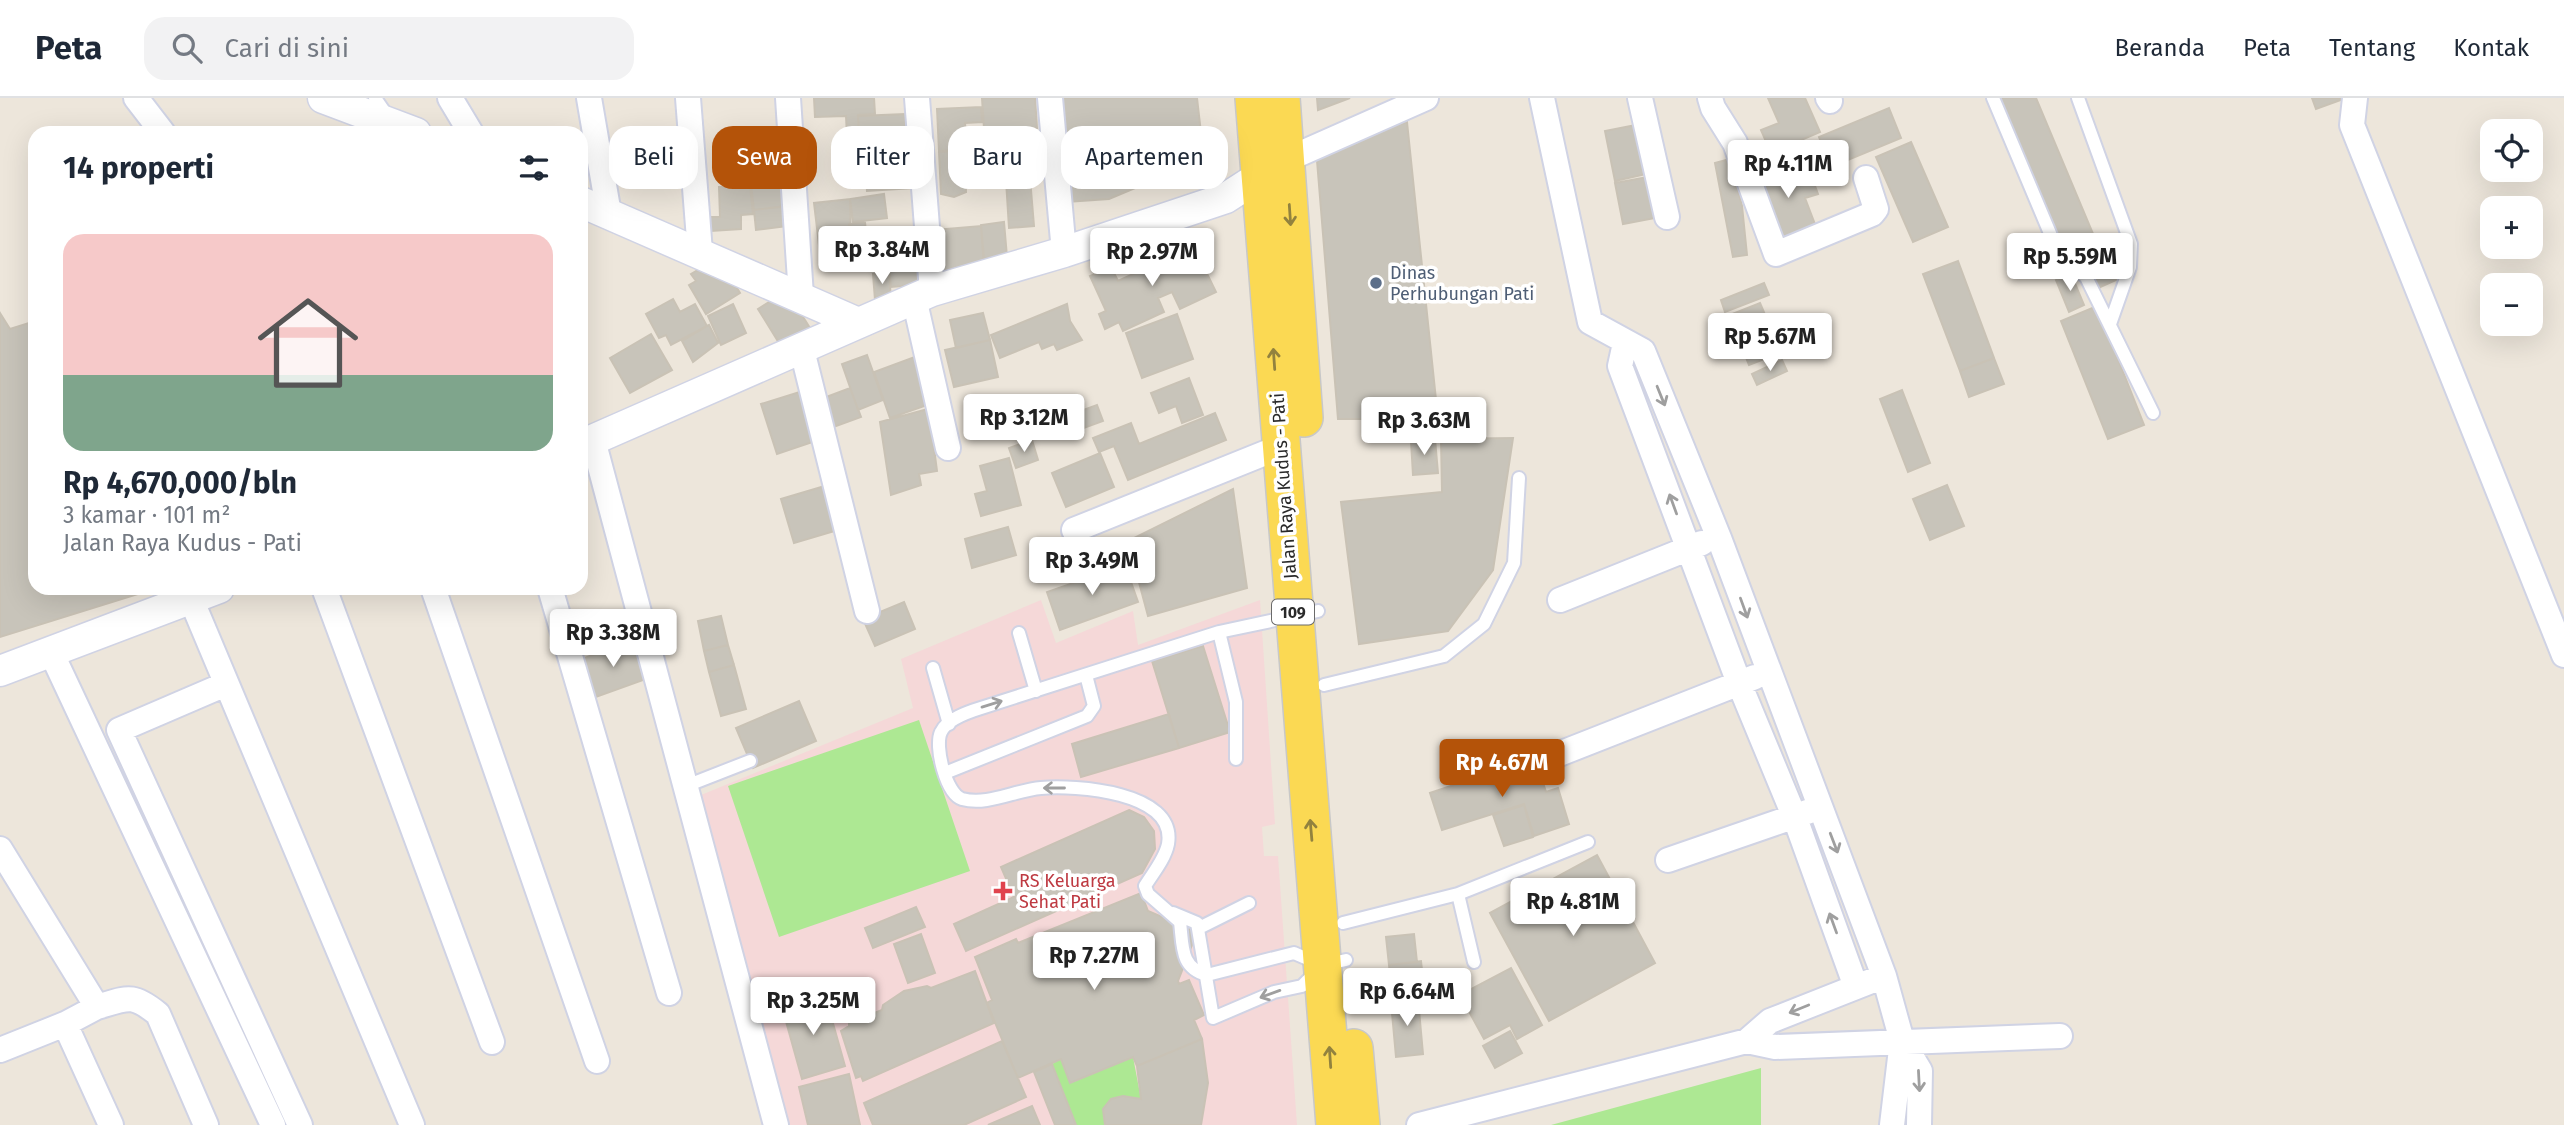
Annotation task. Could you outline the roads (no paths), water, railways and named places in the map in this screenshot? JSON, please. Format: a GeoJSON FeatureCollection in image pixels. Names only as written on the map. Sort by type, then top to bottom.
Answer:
{"type":"FeatureCollection","features":[{"type":"Feature","properties":{"kind":"main road","name":"Jalan Raya Kudus - Pati"},"geometry":{"type":"LineString","coordinates":[[1254,98],[1273,168],[1334,962],[1335,1125]]}},
{"type":"Feature","properties":{"kind":"main road","name":"Jalan Raya Kudus - Pati"},"geometry":{"type":"LineString","coordinates":[[1281,98],[1273,168],[1280,447],[1306,614],[1324,685],[1342,923],[1334,962],[1361,1125]]}},
{"type":"Feature","properties":{"kind":"street"},"geometry":{"type":"LineString","coordinates":[[136,98],[158,126]]}},
{"type":"Feature","properties":{"kind":"street"},"geometry":{"type":"LineString","coordinates":[[323,98],[399,126]]}},
{"type":"Feature","properties":{"kind":"street"},"geometry":{"type":"LineString","coordinates":[[450,98],[467,126]]}},
{"type":"Feature","properties":{"kind":"street"},"geometry":{"type":"LineString","coordinates":[[589,98],[609,214]]}},
{"type":"Feature","properties":{"kind":"street"},"geometry":{"type":"LineString","coordinates":[[688,98],[700,252]]}},
{"type":"Feature","properties":{"kind":"street"},"geometry":{"type":"LineString","coordinates":[[788,98],[801,296]]}},
{"type":"Feature","properties":{"kind":"street"},"geometry":{"type":"LineString","coordinates":[[917,98],[923,294],[948,448]]}},
{"type":"Feature","properties":{"kind":"street"},"geometry":{"type":"LineString","coordinates":[[1050,98],[1064,252]]}},
{"type":"Feature","properties":{"kind":"street"},"geometry":{"type":"LineString","coordinates":[[588,442],[923,294],[1064,252],[1226,198],[1273,168],[1426,98]]}},
{"type":"Feature","properties":{"kind":"street"},"geometry":{"type":"LineString","coordinates":[[1542,98],[1590,322],[1643,351],[1719,538],[1768,673],[1821,806],[1884,976],[1902,1041],[1920,1071],[1919,1125]]}},
{"type":"Feature","properties":{"kind":"street"},"geometry":{"type":"LineString","coordinates":[[1640,98],[1668,217]]}},
{"type":"Feature","properties":{"kind":"street"},"geometry":{"type":"LineString","coordinates":[[1710,98],[1713,108],[1735,144],[1776,254],[1872,214],[1876,209],[1866,178]]}},
{"type":"Feature","properties":{"kind":"street"},"geometry":{"type":"LineString","coordinates":[[2355,98],[2352,125],[2564,654]]}},
{"type":"Feature","properties":{"kind":"street"},"geometry":{"type":"LineString","coordinates":[[588,205],[856,322]]}},
{"type":"Feature","properties":{"kind":"street"},"geometry":{"type":"LineString","coordinates":[[1625,343],[1620,366],[1739,683],[1795,818],[1856,987]]}},
{"type":"Feature","properties":{"kind":"street"},"geometry":{"type":"LineString","coordinates":[[801,346],[867,611]]}},
{"type":"Feature","properties":{"kind":"street"},"geometry":{"type":"LineString","coordinates":[[588,445],[686,786],[776,1125]]}},
{"type":"Feature","properties":{"kind":"street"},"geometry":{"type":"LineString","coordinates":[[1074,530],[1280,447]]}},
{"type":"Feature","properties":{"kind":"street"},"geometry":{"type":"LineString","coordinates":[[1560,600],[1689,547],[1719,538]]}},
{"type":"Feature","properties":{"kind":"street"},"geometry":{"type":"LineString","coordinates":[[0,671],[199,595]]}},
{"type":"Feature","properties":{"kind":"street"},"geometry":{"type":"LineString","coordinates":[[327,595],[492,1042]]}},
{"type":"Feature","properties":{"kind":"street"},"geometry":{"type":"LineString","coordinates":[[435,595],[597,1062]]}},
{"type":"Feature","properties":{"kind":"street"},"geometry":{"type":"LineString","coordinates":[[552,595],[669,993]]}},
{"type":"Feature","properties":{"kind":"street"},"geometry":{"type":"LineString","coordinates":[[191,598],[412,1125]]}},
{"type":"Feature","properties":{"kind":"street"},"geometry":{"type":"LineString","coordinates":[[51,652],[273,1125]]}},
{"type":"Feature","properties":{"kind":"street"},"geometry":{"type":"LineString","coordinates":[[1553,756],[1768,673]]}},
{"type":"Feature","properties":{"kind":"street"},"geometry":{"type":"LineString","coordinates":[[226,684],[120,730],[300,1125]]}},
{"type":"Feature","properties":{"kind":"street"},"geometry":{"type":"LineString","coordinates":[[1668,860],[1795,818],[1821,806]]}},
{"type":"Feature","properties":{"kind":"street"},"geometry":{"type":"LineString","coordinates":[[0,849],[97,1007]]}},
{"type":"Feature","properties":{"kind":"street"},"geometry":{"type":"LineString","coordinates":[[1747,1041],[1770,1021],[1884,976]]}},
{"type":"Feature","properties":{"kind":"street"},"geometry":{"type":"LineString","coordinates":[[0,1050],[65,1024],[97,1007],[137,999],[145,1001],[158,1014],[206,1125]]}},
{"type":"Feature","properties":{"kind":"street"},"geometry":{"type":"LineString","coordinates":[[65,1024],[104,1122]]}},
{"type":"Feature","properties":{"kind":"street"},"geometry":{"type":"LineString","coordinates":[[1419,1125],[1747,1041],[1775,1047],[2060,1036]]}},
{"type":"Feature","properties":{"kind":"street"},"geometry":{"type":"LineString","coordinates":[[1892,1125],[1902,1041]]}},
{"type":"Feature","properties":{"kind":"lane"},"geometry":{"type":"LineString","coordinates":[[375,98],[402,126]]}},
{"type":"Feature","properties":{"kind":"lane"},"geometry":{"type":"LineString","coordinates":[[1993,98],[2060,257],[2086,277],[2153,413]]}},
{"type":"Feature","properties":{"kind":"lane"},"geometry":{"type":"LineString","coordinates":[[2078,98],[2131,244],[2130,267],[2110,324]]}},
{"type":"Feature","properties":{"kind":"lane"},"geometry":{"type":"LineString","coordinates":[[1324,685],[1444,656],[1484,624],[1514,563],[1519,478]]}},
{"type":"Feature","properties":{"kind":"lane"},"geometry":{"type":"LineString","coordinates":[[1306,614],[1219,632],[963,714],[941,730],[939,741],[949,788],[964,799],[987,800],[1039,788],[1122,793],[1158,815],[1168,830],[1168,844],[1145,886],[1148,894],[1173,913],[1180,922],[1188,967],[1207,975],[1294,953],[1334,962]]}},
{"type":"Feature","properties":{"kind":"lane"},"geometry":{"type":"LineString","coordinates":[[1219,632],[1236,702],[1236,759]]}},
{"type":"Feature","properties":{"kind":"lane"},"geometry":{"type":"LineString","coordinates":[[1019,633],[1036,691]]}},
{"type":"Feature","properties":{"kind":"lane"},"geometry":{"type":"LineString","coordinates":[[933,668],[949,723]]}},
{"type":"Feature","properties":{"kind":"lane"},"geometry":{"type":"LineString","coordinates":[[944,773],[1087,716],[1094,706],[1086,676]]}},
{"type":"Feature","properties":{"kind":"lane"},"geometry":{"type":"LineString","coordinates":[[686,786],[750,761]]}},
{"type":"Feature","properties":{"kind":"lane"},"geometry":{"type":"LineString","coordinates":[[1342,923],[1458,894],[1588,842]]}},
{"type":"Feature","properties":{"kind":"lane"},"geometry":{"type":"LineString","coordinates":[[1458,894],[1474,962]]}},
{"type":"Feature","properties":{"kind":"lane"},"geometry":{"type":"LineString","coordinates":[[1199,929],[1250,904]]}},
{"type":"Feature","properties":{"kind":"lane"},"geometry":{"type":"LineString","coordinates":[[1173,913],[1193,920],[1199,929],[1213,1018],[1274,992],[1302,986],[1334,962]]}},
{"type":"Feature","properties":{"kind":"place","name":"Dinas Perhubungan Pati"},"geometry":{"type":"Point","coordinates":[1376,283]}},
{"type":"Feature","properties":{"kind":"place","name":"RS Keluarga Sehat Pati"},"geometry":{"type":"Point","coordinates":[1003,891]}}]}
